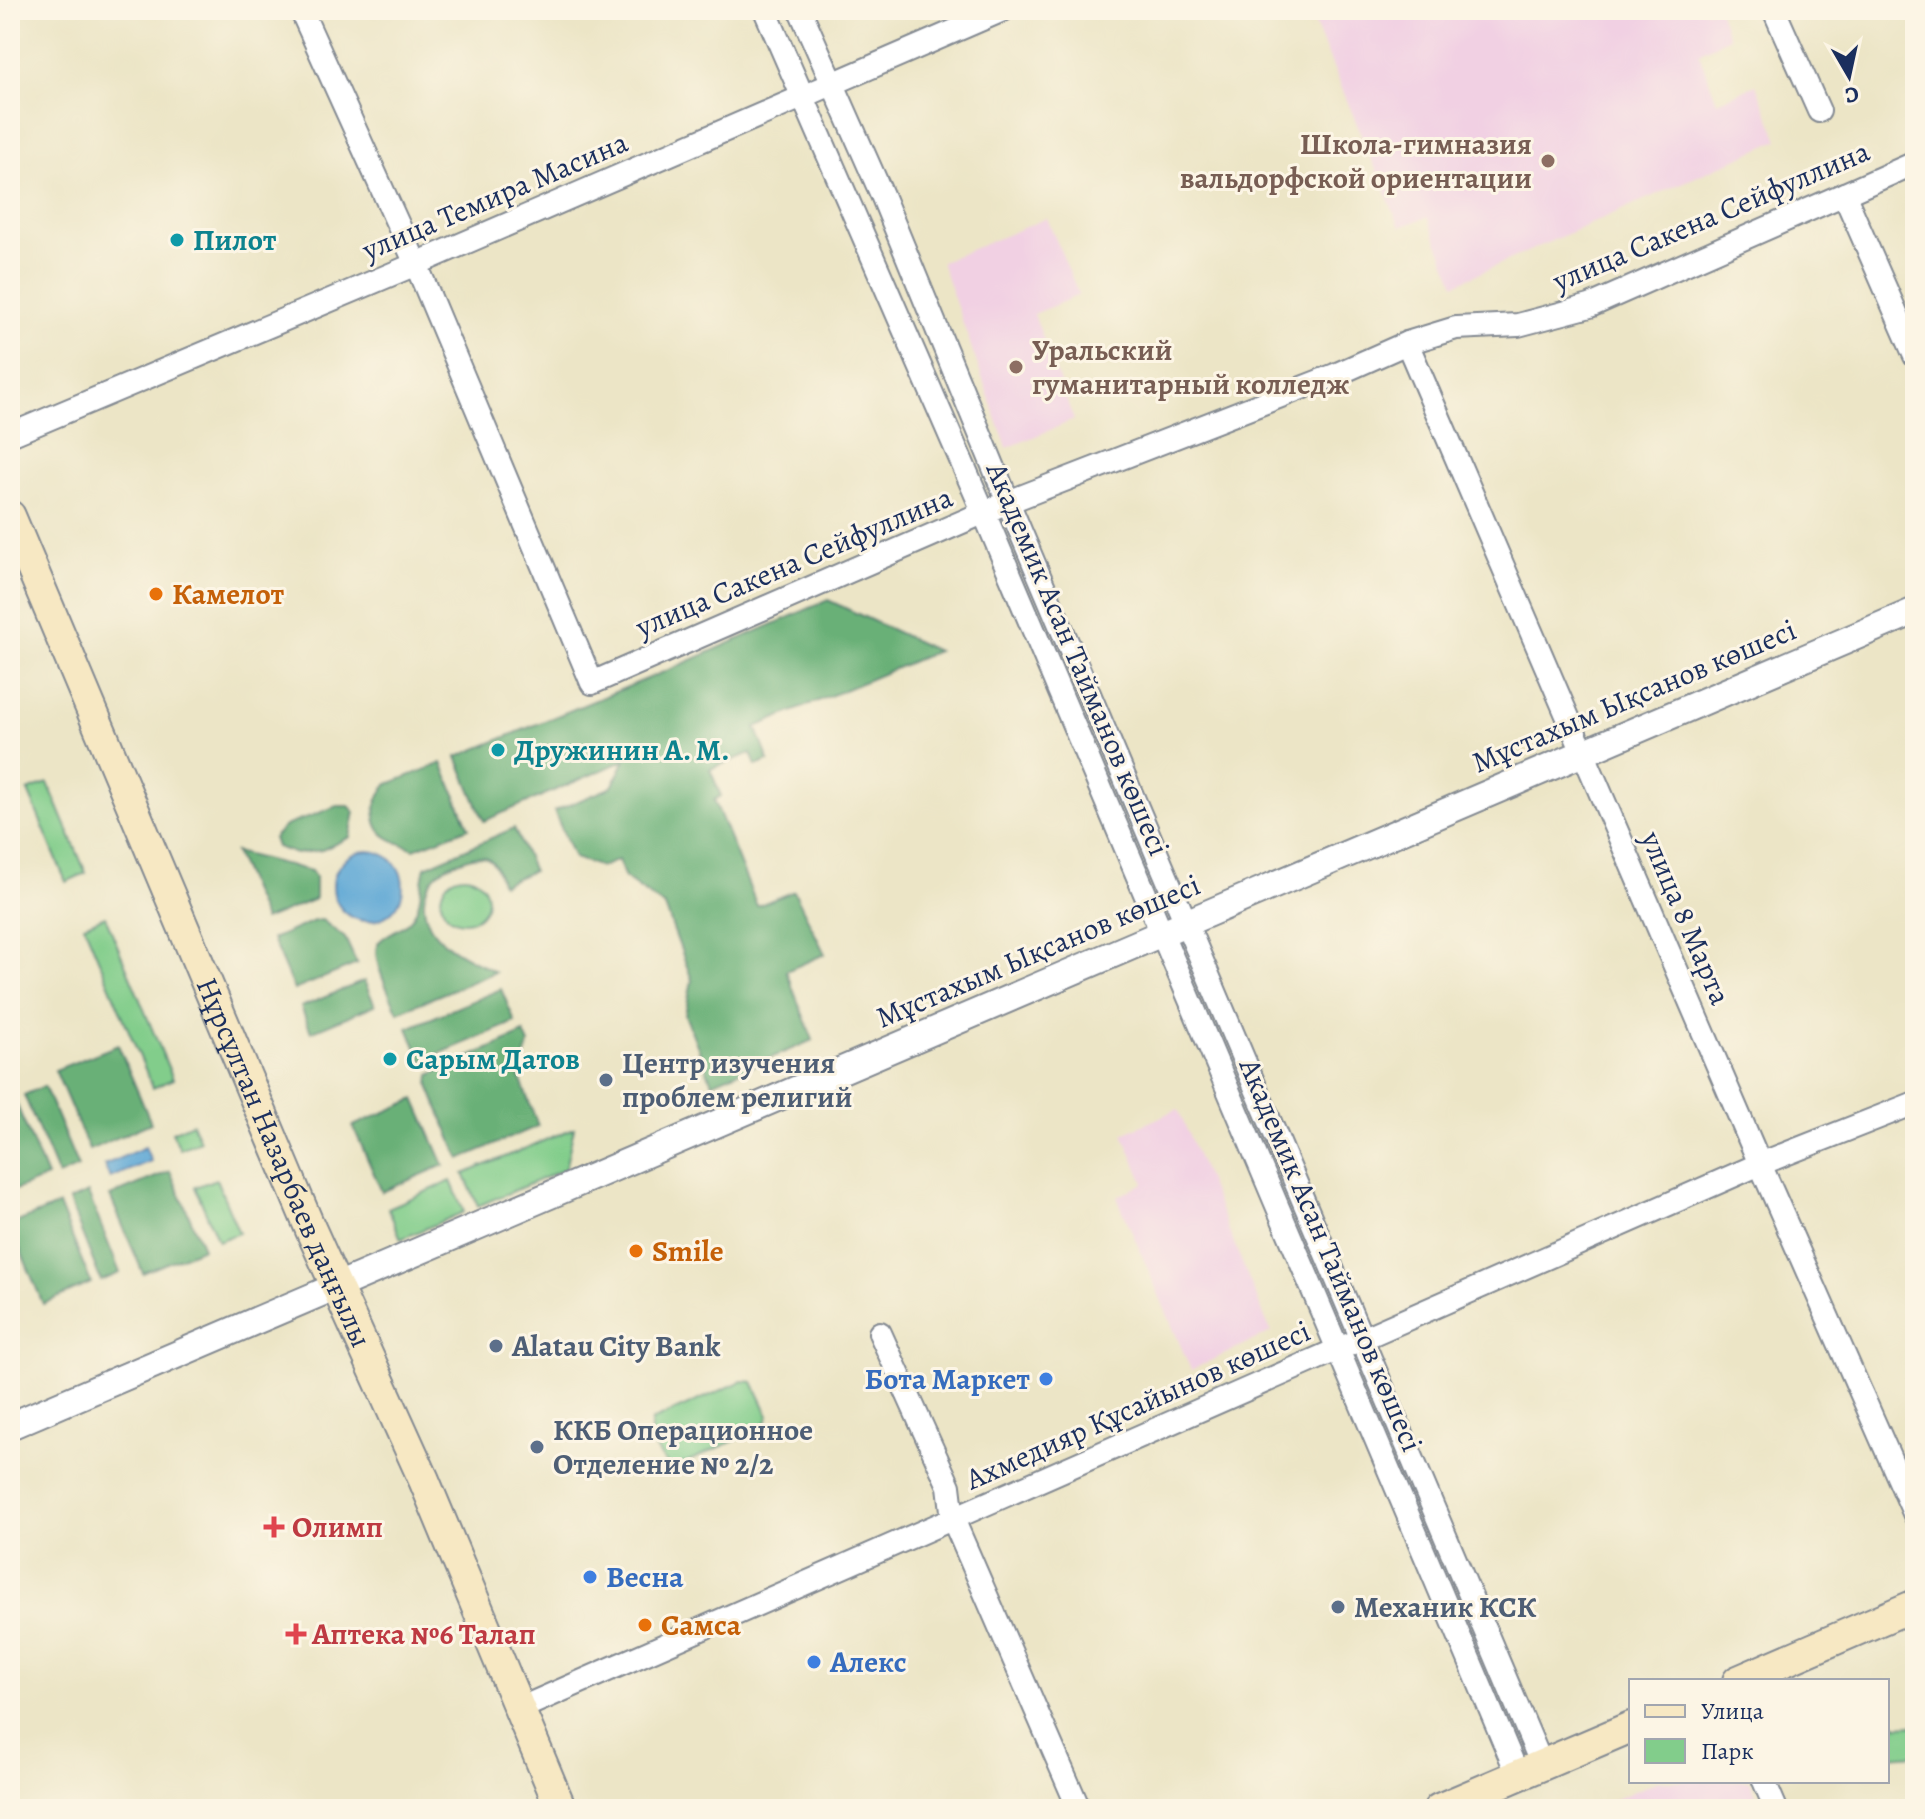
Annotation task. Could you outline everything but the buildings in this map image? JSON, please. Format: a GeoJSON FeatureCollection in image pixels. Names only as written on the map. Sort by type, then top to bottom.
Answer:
{"type":"FeatureCollection","features":[{"type":"Feature","properties":{"kind":"main road","name":"Нұрсұлтан Назарбаев даңғылы"},"geometry":{"type":"LineString","coordinates":[[10,516],[336,1287],[424,1480],[561,1809]]}},
{"type":"Feature","properties":{"kind":"main road"},"geometry":{"type":"LineString","coordinates":[[1743,1679],[1915,1605]]}},
{"type":"Feature","properties":{"kind":"main road"},"geometry":{"type":"LineString","coordinates":[[1439,1809],[1629,1728]]}},
{"type":"Feature","properties":{"kind":"street"},"geometry":{"type":"LineString","coordinates":[[301,10],[416,264]]}},
{"type":"Feature","properties":{"kind":"street","name":"Академик Асан Тайманов көшесі"},"geometry":{"type":"LineString","coordinates":[[765,10],[984,513],[1363,1340],[1530,1770]]}},
{"type":"Feature","properties":{"kind":"street","name":"Академик Асан Тайманов көшесі"},"geometry":{"type":"LineString","coordinates":[[800,10],[882,195],[1008,502],[1339,1350],[1530,1770]]}},
{"type":"Feature","properties":{"kind":"street","name":"улица Темира Масина"},"geometry":{"type":"LineString","coordinates":[[10,435],[416,264],[1003,10]]}},
{"type":"Feature","properties":{"kind":"street"},"geometry":{"type":"LineString","coordinates":[[1774,10],[1819,111]]}},
{"type":"Feature","properties":{"kind":"street","name":"улица Сакена Сейфуллина"},"geometry":{"type":"LineString","coordinates":[[416,264],[592,683],[1008,502],[1335,375],[1407,343],[1456,328],[1518,325],[1590,306],[1915,163]]}},
{"type":"Feature","properties":{"kind":"street"},"geometry":{"type":"LineString","coordinates":[[1844,194],[1915,356]]}},
{"type":"Feature","properties":{"kind":"street","name":"улица 8 Марта"},"geometry":{"type":"LineString","coordinates":[[1407,343],[1760,1164],[1915,1515]]}},
{"type":"Feature","properties":{"kind":"street","name":"Мұстахым Ықсанов көшесі"},"geometry":{"type":"LineString","coordinates":[[10,1426],[1915,611]]}},
{"type":"Feature","properties":{"kind":"street","name":"Ахмедияр Құсайынов көшесі"},"geometry":{"type":"LineString","coordinates":[[519,1709],[1760,1164],[1915,1103]]}},
{"type":"Feature","properties":{"kind":"street"},"geometry":{"type":"LineString","coordinates":[[880,1333],[949,1486],[953,1519],[1079,1809]]}},
{"type":"Feature","properties":{"kind":"street"},"geometry":{"type":"LineString","coordinates":[[1765,1783],[1776,1809]]}},
{"type":"Feature","properties":{"kind":"shaded area"},"geometry":{"type":"Polygon","coordinates":[[[1309,10],[1719,10],[1729,37],[1699,53],[1717,102],[1756,85],[1779,140],[1455,284],[1427,217],[1400,227],[1309,10]]]}},
{"type":"Feature","properties":{"kind":"shaded area","name":"Уральский гуманитарный колледж"},"geometry":{"type":"Polygon","coordinates":[[[1047,218],[1079,295],[1034,314],[1074,420],[1007,448],[941,262],[1047,218]]]}},
{"type":"Feature","properties":{"kind":"shaded area"},"geometry":{"type":"Polygon","coordinates":[[[1178,1109],[1271,1332],[1191,1370],[1117,1197],[1144,1183],[1123,1134],[1178,1109]]]}},
{"type":"Feature","properties":{"kind":"shaded area"},"geometry":{"type":"Polygon","coordinates":[[[1653,1783],[1751,1783],[1762,1809],[1592,1809],[1653,1783]]]}},
{"type":"Feature","properties":{"kind":"green space"},"geometry":{"type":"Polygon","coordinates":[[[828,600],[937,651],[756,727],[769,761],[756,766],[751,753],[710,769],[721,796],[714,800],[757,906],[794,891],[825,954],[786,971],[813,1040],[712,1083],[685,1015],[692,980],[665,907],[625,878],[618,860],[601,867],[574,858],[554,811],[612,787],[625,760],[484,821],[457,757],[828,600]]]}},
{"type":"Feature","properties":{"kind":"green space"},"geometry":{"type":"Polygon","coordinates":[[[442,763],[469,828],[414,849],[386,836],[379,829],[375,815],[377,801],[384,789],[388,784],[442,763]]]}},
{"type":"Feature","properties":{"kind":"green space"},"geometry":{"type":"Polygon","coordinates":[[[48,783],[86,873],[66,882],[28,791],[48,783]]]}},
{"type":"Feature","properties":{"kind":"green space"},"geometry":{"type":"Polygon","coordinates":[[[337,806],[349,806],[355,812],[350,837],[322,850],[296,854],[276,847],[273,838],[285,826],[337,806]]]}},
{"type":"Feature","properties":{"kind":"green space"},"geometry":{"type":"Polygon","coordinates":[[[514,828],[533,871],[502,884],[490,860],[481,856],[472,857],[452,864],[435,876],[425,893],[426,914],[436,934],[460,953],[495,972],[398,1012],[382,977],[376,948],[383,938],[413,916],[425,867],[514,828]]]}},
{"type":"Feature","properties":{"kind":"green space"},"geometry":{"type":"Polygon","coordinates":[[[235,852],[311,871],[315,877],[315,899],[264,920],[235,852]]]}},
{"type":"Feature","properties":{"kind":"green space"},"geometry":{"type":"Polygon","coordinates":[[[464,876],[480,883],[487,899],[480,915],[464,922],[448,915],[441,899],[448,883],[464,876]]]}},
{"type":"Feature","properties":{"kind":"green space"},"geometry":{"type":"Polygon","coordinates":[[[105,916],[173,1079],[153,1088],[84,925],[105,916]]]}},
{"type":"Feature","properties":{"kind":"green space"},"geometry":{"type":"Polygon","coordinates":[[[322,920],[345,938],[357,964],[294,990],[272,939],[322,920]]]}},
{"type":"Feature","properties":{"kind":"green space"},"geometry":{"type":"Polygon","coordinates":[[[364,981],[375,1005],[311,1032],[301,1007],[364,981]]]}},
{"type":"Feature","properties":{"kind":"green space"},"geometry":{"type":"Polygon","coordinates":[[[501,989],[515,1022],[422,1061],[408,1028],[501,989]]]}},
{"type":"Feature","properties":{"kind":"green space"},"geometry":{"type":"Polygon","coordinates":[[[524,1033],[529,1044],[519,1075],[538,1126],[460,1159],[429,1086],[430,1075],[524,1033]]]}},
{"type":"Feature","properties":{"kind":"green space"},"geometry":{"type":"Polygon","coordinates":[[[118,1045],[151,1123],[89,1150],[55,1070],[118,1045]]]}},
{"type":"Feature","properties":{"kind":"green space"},"geometry":{"type":"Polygon","coordinates":[[[44,1086],[78,1167],[58,1176],[24,1095],[44,1086]]]}},
{"type":"Feature","properties":{"kind":"green space"},"geometry":{"type":"Polygon","coordinates":[[[10,1089],[47,1177],[10,1192],[10,1089]]]}},
{"type":"Feature","properties":{"kind":"green space"},"geometry":{"type":"Polygon","coordinates":[[[415,1099],[444,1165],[382,1192],[353,1126],[415,1099]]]}},
{"type":"Feature","properties":{"kind":"green space"},"geometry":{"type":"Polygon","coordinates":[[[192,1123],[200,1141],[180,1149],[172,1132],[192,1123]]]}},
{"type":"Feature","properties":{"kind":"green space"},"geometry":{"type":"Polygon","coordinates":[[[574,1128],[565,1169],[478,1206],[464,1174],[574,1128]]]}},
{"type":"Feature","properties":{"kind":"green space"},"geometry":{"type":"Polygon","coordinates":[[[170,1171],[203,1248],[143,1273],[110,1196],[170,1171]]]}},
{"type":"Feature","properties":{"kind":"green space"},"geometry":{"type":"Polygon","coordinates":[[[216,1179],[239,1233],[218,1241],[195,1187],[216,1179]]]}},
{"type":"Feature","properties":{"kind":"green space"},"geometry":{"type":"Polygon","coordinates":[[[451,1181],[464,1212],[401,1239],[388,1208],[451,1181]]]}},
{"type":"Feature","properties":{"kind":"green space"},"geometry":{"type":"Polygon","coordinates":[[[88,1193],[120,1273],[101,1281],[69,1201],[88,1193]]]}},
{"type":"Feature","properties":{"kind":"green space"},"geometry":{"type":"Polygon","coordinates":[[[59,1205],[91,1283],[43,1304],[10,1225],[59,1205]]]}},
{"type":"Feature","properties":{"kind":"green space"},"geometry":{"type":"Polygon","coordinates":[[[742,1381],[753,1382],[769,1416],[763,1428],[673,1468],[668,1464],[653,1441],[652,1421],[742,1381]]]}},
{"type":"Feature","properties":{"kind":"green space"},"geometry":{"type":"Polygon","coordinates":[[[1889,1715],[1897,1726],[1915,1725],[1915,1755],[1889,1757],[1889,1715]]]}},
{"type":"Feature","properties":{"kind":"water"},"geometry":{"type":"Polygon","coordinates":[[[368,851],[393,861],[403,886],[393,911],[368,921],[343,911],[333,886],[343,861],[368,851]]]}},
{"type":"Feature","properties":{"kind":"water"},"geometry":{"type":"Polygon","coordinates":[[[145,1147],[151,1161],[110,1178],[104,1165],[145,1147]]]}},
{"type":"Feature","properties":{"kind":"place","name":"Школа-гимназия вальдорфской ориентации"},"geometry":{"type":"Point","coordinates":[1548,161]}},
{"type":"Feature","properties":{"kind":"place","name":"Пилот"},"geometry":{"type":"Point","coordinates":[177,240]}},
{"type":"Feature","properties":{"kind":"place","name":"Уральский гуманитарный колледж"},"geometry":{"type":"Point","coordinates":[1016,367]}},
{"type":"Feature","properties":{"kind":"place","name":"Камелот"},"geometry":{"type":"Point","coordinates":[156,594]}},
{"type":"Feature","properties":{"kind":"place","name":"Дружинин А. М."},"geometry":{"type":"Point","coordinates":[498,750]}},
{"type":"Feature","properties":{"kind":"place","name":"Сарым Датов"},"geometry":{"type":"Point","coordinates":[390,1059]}},
{"type":"Feature","properties":{"kind":"place","name":"Центр изучения проблем религий"},"geometry":{"type":"Point","coordinates":[606,1080]}},
{"type":"Feature","properties":{"kind":"place","name":"Smile"},"geometry":{"type":"Point","coordinates":[636,1251]}},
{"type":"Feature","properties":{"kind":"place","name":"Alatau City Bank"},"geometry":{"type":"Point","coordinates":[496,1346]}},
{"type":"Feature","properties":{"kind":"place","name":"Бота Маркет"},"geometry":{"type":"Point","coordinates":[1046,1379]}},
{"type":"Feature","properties":{"kind":"place","name":"ККБ Операционное Отделение № 2/2"},"geometry":{"type":"Point","coordinates":[537,1447]}},
{"type":"Feature","properties":{"kind":"place","name":"Олимп"},"geometry":{"type":"Point","coordinates":[274,1527]}},
{"type":"Feature","properties":{"kind":"place","name":"Весна"},"geometry":{"type":"Point","coordinates":[590,1577]}},
{"type":"Feature","properties":{"kind":"place","name":"Механик КСК"},"geometry":{"type":"Point","coordinates":[1338,1607]}},
{"type":"Feature","properties":{"kind":"place","name":"Самса"},"geometry":{"type":"Point","coordinates":[645,1625]}},
{"type":"Feature","properties":{"kind":"place","name":"Аптека №6 Талап"},"geometry":{"type":"Point","coordinates":[296,1634]}},
{"type":"Feature","properties":{"kind":"place","name":"Алекс"},"geometry":{"type":"Point","coordinates":[814,1662]}}]}
